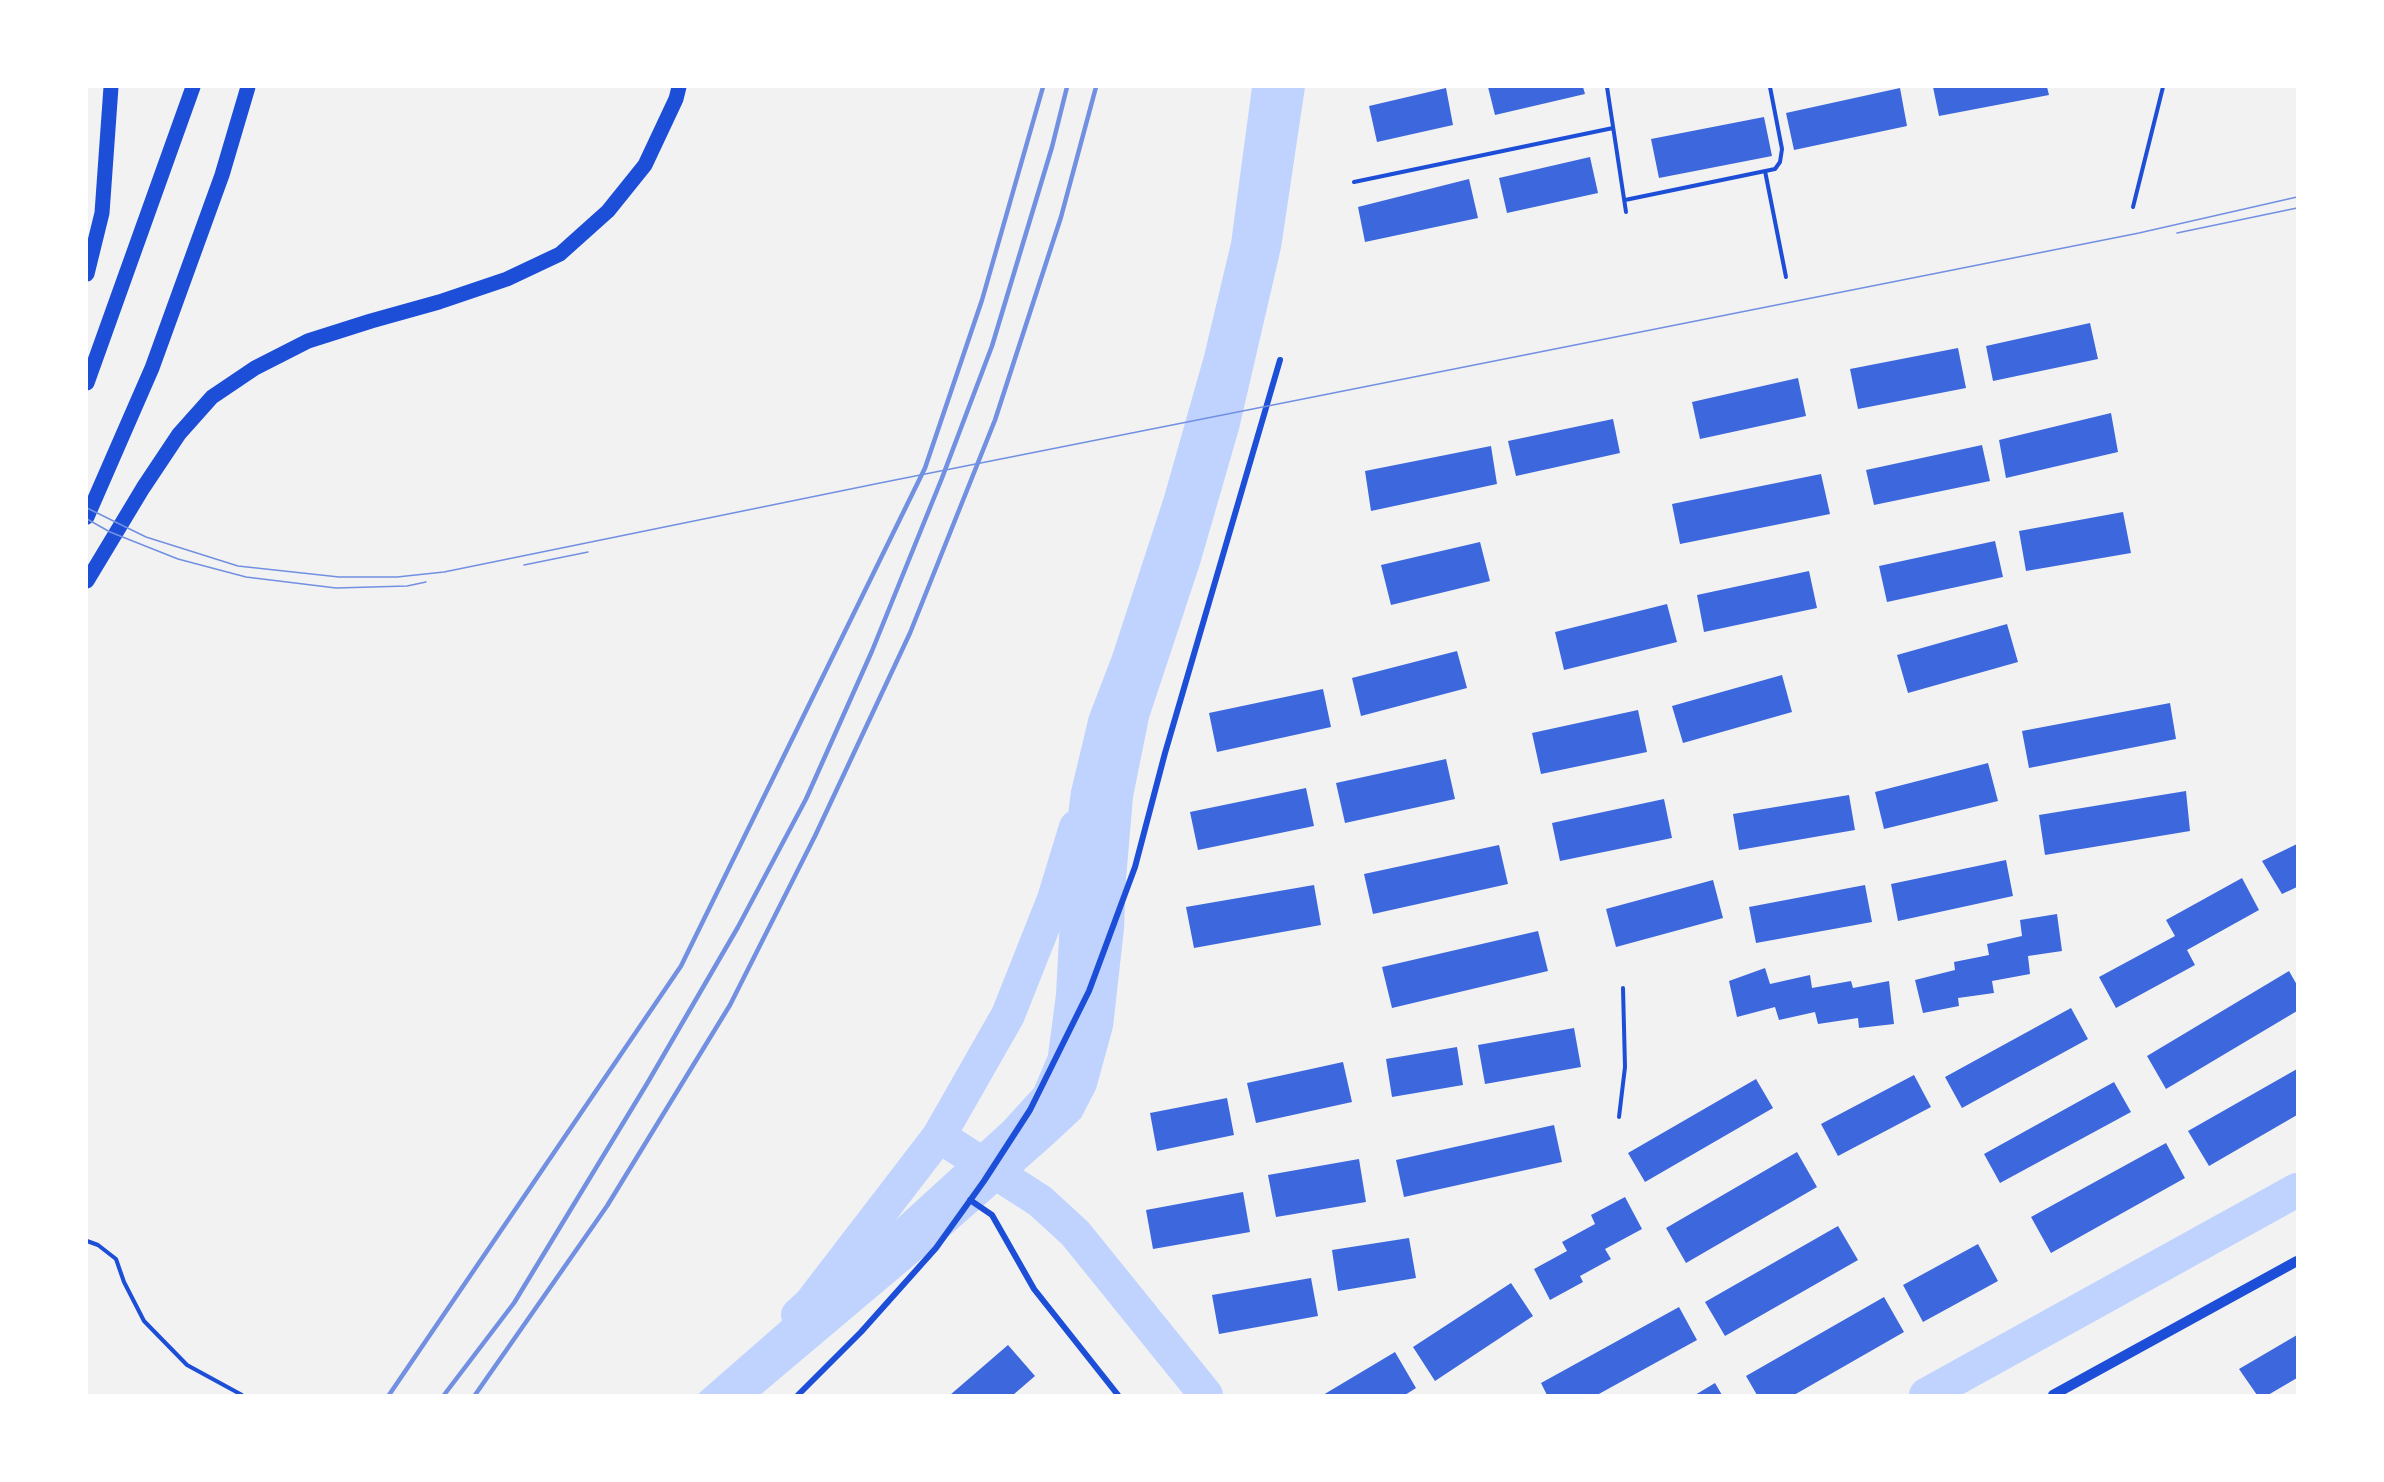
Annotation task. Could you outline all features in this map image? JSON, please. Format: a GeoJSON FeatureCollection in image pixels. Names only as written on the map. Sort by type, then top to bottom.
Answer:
{"type":"FeatureCollection","features":[{"type":"Feature","properties":{"kind":"highway"},"geometry":{"type":"LineString","coordinates":[[87,274],[102,213],[111,87]]}},
{"type":"Feature","properties":{"kind":"highway"},"geometry":{"type":"LineString","coordinates":[[87,383],[193,87]]}},
{"type":"Feature","properties":{"kind":"highway"},"geometry":{"type":"LineString","coordinates":[[87,517],[152,369],[222,175],[248,87]]}},
{"type":"Feature","properties":{"kind":"highway"},"geometry":{"type":"LineString","coordinates":[[87,581],[143,488],[179,434],[212,397],[255,368],[308,341],[507,279],[560,254],[608,211],[645,165],[676,99],[679,87]]}},
{"type":"Feature","properties":{"kind":"street"},"geometry":{"type":"LineString","coordinates":[[798,1395],[884,1307],[936,1248],[984,1181],[1030,1110],[1089,991],[1131,878],[1165,753],[1280,360]]}},
{"type":"Feature","properties":{"kind":"street"},"geometry":{"type":"LineString","coordinates":[[970,1200],[992,1215],[1034,1289],[1118,1395]]}},
{"type":"Feature","properties":{"kind":"street"},"geometry":{"type":"LineString","coordinates":[[2053,1395],[2297,1261]]}},
{"type":"Feature","properties":{"kind":"lane"},"geometry":{"type":"LineString","coordinates":[[1607,87],[1626,212]]}},
{"type":"Feature","properties":{"kind":"lane"},"geometry":{"type":"LineString","coordinates":[[1625,200],[1775,169],[1780,162],[1782,149],[1770,87]]}},
{"type":"Feature","properties":{"kind":"lane"},"geometry":{"type":"LineString","coordinates":[[2133,207],[2163,87]]}},
{"type":"Feature","properties":{"kind":"lane"},"geometry":{"type":"LineString","coordinates":[[1354,182],[1613,128]]}},
{"type":"Feature","properties":{"kind":"lane"},"geometry":{"type":"LineString","coordinates":[[1765,171],[1786,277]]}},
{"type":"Feature","properties":{"kind":"lane"},"geometry":{"type":"LineString","coordinates":[[1619,1118],[1625,1067],[1623,988]]}},
{"type":"Feature","properties":{"kind":"lane"},"geometry":{"type":"LineString","coordinates":[[87,1241],[98,1245],[116,1259],[124,1282],[144,1321],[187,1365],[242,1395]]}},
{"type":"Feature","properties":{"kind":"water"},"geometry":{"type":"Polygon","coordinates":[[[1252,87],[1305,87],[1281,248],[1239,429],[1200,564],[1149,718],[1133,797],[1124,929],[1113,1027],[1096,1089],[1081,1118],[1052,1145],[958,1228],[760,1395],[697,1395],[864,1249],[1003,1122],[1034,1088],[1048,1055],[1056,994],[1064,847],[1071,791],[1089,716],[1112,656],[1164,497],[1204,356],[1231,243],[1252,87]]]}},
{"type":"Feature","properties":{"kind":"building"},"geometry":{"type":"Polygon","coordinates":[[[1488,87],[1583,87],[1585,94],[1495,115],[1488,87]]]}},
{"type":"Feature","properties":{"kind":"building"},"geometry":{"type":"Polygon","coordinates":[[[1933,87],[2047,87],[2049,95],[1939,116],[1933,87]]]}},
{"type":"Feature","properties":{"kind":"building"},"geometry":{"type":"Polygon","coordinates":[[[1446,88],[1453,125],[1377,142],[1369,106],[1446,88]]]}},
{"type":"Feature","properties":{"kind":"building"},"geometry":{"type":"Polygon","coordinates":[[[1900,88],[1907,126],[1794,150],[1786,113],[1900,88]]]}},
{"type":"Feature","properties":{"kind":"building"},"geometry":{"type":"Polygon","coordinates":[[[1764,117],[1772,156],[1659,178],[1651,139],[1764,117]]]}},
{"type":"Feature","properties":{"kind":"building"},"geometry":{"type":"Polygon","coordinates":[[[1590,157],[1598,193],[1507,213],[1499,178],[1590,157]]]}},
{"type":"Feature","properties":{"kind":"building"},"geometry":{"type":"Polygon","coordinates":[[[1469,179],[1478,218],[1365,242],[1358,207],[1469,179]]]}},
{"type":"Feature","properties":{"kind":"building"},"geometry":{"type":"Polygon","coordinates":[[[2090,323],[2098,359],[1993,381],[1986,346],[2090,323]]]}},
{"type":"Feature","properties":{"kind":"building"},"geometry":{"type":"Polygon","coordinates":[[[1958,348],[1966,388],[1858,409],[1850,369],[1958,348]]]}},
{"type":"Feature","properties":{"kind":"building"},"geometry":{"type":"Polygon","coordinates":[[[1798,378],[1806,416],[1700,439],[1692,402],[1798,378]]]}},
{"type":"Feature","properties":{"kind":"building"},"geometry":{"type":"Polygon","coordinates":[[[2111,413],[2118,452],[2006,478],[1999,440],[2111,413]]]}},
{"type":"Feature","properties":{"kind":"building"},"geometry":{"type":"Polygon","coordinates":[[[1613,419],[1620,453],[1516,476],[1508,441],[1613,419]]]}},
{"type":"Feature","properties":{"kind":"building"},"geometry":{"type":"Polygon","coordinates":[[[1982,445],[1990,481],[1874,505],[1866,470],[1982,445]]]}},
{"type":"Feature","properties":{"kind":"building"},"geometry":{"type":"Polygon","coordinates":[[[1491,446],[1497,484],[1371,511],[1365,471],[1491,446]]]}},
{"type":"Feature","properties":{"kind":"building"},"geometry":{"type":"Polygon","coordinates":[[[1821,474],[1830,514],[1680,544],[1672,504],[1821,474]]]}},
{"type":"Feature","properties":{"kind":"building"},"geometry":{"type":"Polygon","coordinates":[[[2123,512],[2131,553],[2026,571],[2019,531],[2123,512]]]}},
{"type":"Feature","properties":{"kind":"building"},"geometry":{"type":"Polygon","coordinates":[[[1995,541],[2003,577],[1887,602],[1879,566],[1995,541]]]}},
{"type":"Feature","properties":{"kind":"building"},"geometry":{"type":"Polygon","coordinates":[[[1480,542],[1490,581],[1391,605],[1381,565],[1480,542]]]}},
{"type":"Feature","properties":{"kind":"building"},"geometry":{"type":"Polygon","coordinates":[[[1809,571],[1817,608],[1704,632],[1697,595],[1809,571]]]}},
{"type":"Feature","properties":{"kind":"building"},"geometry":{"type":"Polygon","coordinates":[[[1667,604],[1677,642],[1564,670],[1555,632],[1667,604]]]}},
{"type":"Feature","properties":{"kind":"building"},"geometry":{"type":"Polygon","coordinates":[[[2007,624],[2018,662],[1908,693],[1897,655],[2007,624]]]}},
{"type":"Feature","properties":{"kind":"building"},"geometry":{"type":"Polygon","coordinates":[[[1457,651],[1467,688],[1361,716],[1352,678],[1457,651]]]}},
{"type":"Feature","properties":{"kind":"building"},"geometry":{"type":"Polygon","coordinates":[[[1782,675],[1792,712],[1683,743],[1672,706],[1782,675]]]}},
{"type":"Feature","properties":{"kind":"building"},"geometry":{"type":"Polygon","coordinates":[[[1323,689],[1331,727],[1217,752],[1209,713],[1323,689]]]}},
{"type":"Feature","properties":{"kind":"building"},"geometry":{"type":"Polygon","coordinates":[[[2170,703],[2176,739],[2029,768],[2022,731],[2170,703]]]}},
{"type":"Feature","properties":{"kind":"building"},"geometry":{"type":"Polygon","coordinates":[[[1638,710],[1647,752],[1541,774],[1532,733],[1638,710]]]}},
{"type":"Feature","properties":{"kind":"building"},"geometry":{"type":"Polygon","coordinates":[[[1446,759],[1455,799],[1345,823],[1336,783],[1446,759]]]}},
{"type":"Feature","properties":{"kind":"building"},"geometry":{"type":"Polygon","coordinates":[[[1988,763],[1998,801],[1884,829],[1875,792],[1988,763]]]}},
{"type":"Feature","properties":{"kind":"building"},"geometry":{"type":"Polygon","coordinates":[[[1306,788],[1314,826],[1198,850],[1190,812],[1306,788]]]}},
{"type":"Feature","properties":{"kind":"building"},"geometry":{"type":"Polygon","coordinates":[[[2186,791],[2190,831],[2045,855],[2039,815],[2186,791]]]}},
{"type":"Feature","properties":{"kind":"building"},"geometry":{"type":"Polygon","coordinates":[[[1849,795],[1855,830],[1739,850],[1733,814],[1849,795]]]}},
{"type":"Feature","properties":{"kind":"building"},"geometry":{"type":"Polygon","coordinates":[[[1664,799],[1672,838],[1560,861],[1552,823],[1664,799]]]}},
{"type":"Feature","properties":{"kind":"building"},"geometry":{"type":"Polygon","coordinates":[[[2297,844],[2297,887],[2282,894],[2262,861],[2297,844]]]}},
{"type":"Feature","properties":{"kind":"building"},"geometry":{"type":"Polygon","coordinates":[[[1499,845],[1508,884],[1373,914],[1364,874],[1499,845]]]}},
{"type":"Feature","properties":{"kind":"building"},"geometry":{"type":"Polygon","coordinates":[[[2006,860],[2013,896],[1898,921],[1891,884],[2006,860]]]}},
{"type":"Feature","properties":{"kind":"building"},"geometry":{"type":"Polygon","coordinates":[[[2242,878],[2259,910],[2187,950],[2195,965],[2116,1008],[2099,977],[2175,936],[2166,920],[2242,878]]]}},
{"type":"Feature","properties":{"kind":"building"},"geometry":{"type":"Polygon","coordinates":[[[1713,880],[1723,918],[1616,947],[1606,909],[1713,880]]]}},
{"type":"Feature","properties":{"kind":"building"},"geometry":{"type":"Polygon","coordinates":[[[1314,885],[1321,925],[1194,948],[1186,907],[1314,885]]]}},
{"type":"Feature","properties":{"kind":"building"},"geometry":{"type":"Polygon","coordinates":[[[1865,885],[1872,922],[1756,943],[1749,907],[1865,885]]]}},
{"type":"Feature","properties":{"kind":"building"},"geometry":{"type":"Polygon","coordinates":[[[2057,914],[2062,951],[2028,956],[2030,974],[1992,981],[1994,993],[1958,998],[1959,1006],[1923,1013],[1915,980],[1955,970],[1954,962],[1989,955],[1987,944],[2022,936],[2020,920],[2057,914]]]}},
{"type":"Feature","properties":{"kind":"building"},"geometry":{"type":"Polygon","coordinates":[[[1538,931],[1548,971],[1392,1008],[1382,967],[1538,931]]]}},
{"type":"Feature","properties":{"kind":"building"},"geometry":{"type":"Polygon","coordinates":[[[1765,968],[1770,984],[1810,975],[1812,988],[1851,981],[1853,988],[1889,981],[1894,1024],[1859,1028],[1858,1018],[1818,1024],[1815,1012],[1779,1020],[1775,1007],[1737,1017],[1729,981],[1765,968]]]}},
{"type":"Feature","properties":{"kind":"building"},"geometry":{"type":"Polygon","coordinates":[[[2289,971],[2297,985],[2297,1011],[2166,1089],[2147,1056],[2289,971]]]}},
{"type":"Feature","properties":{"kind":"building"},"geometry":{"type":"Polygon","coordinates":[[[2071,1008],[2088,1039],[1962,1108],[1945,1077],[2071,1008]]]}},
{"type":"Feature","properties":{"kind":"building"},"geometry":{"type":"Polygon","coordinates":[[[1574,1028],[1581,1067],[1485,1084],[1478,1045],[1574,1028]]]}},
{"type":"Feature","properties":{"kind":"building"},"geometry":{"type":"Polygon","coordinates":[[[1457,1047],[1463,1085],[1392,1097],[1386,1059],[1457,1047]]]}},
{"type":"Feature","properties":{"kind":"building"},"geometry":{"type":"Polygon","coordinates":[[[1343,1062],[1352,1102],[1256,1123],[1247,1083],[1343,1062]]]}},
{"type":"Feature","properties":{"kind":"building"},"geometry":{"type":"Polygon","coordinates":[[[2297,1069],[2297,1115],[2209,1166],[2188,1131],[2297,1069]]]}},
{"type":"Feature","properties":{"kind":"building"},"geometry":{"type":"Polygon","coordinates":[[[1914,1075],[1931,1107],[1838,1156],[1821,1124],[1914,1075]]]}},
{"type":"Feature","properties":{"kind":"building"},"geometry":{"type":"Polygon","coordinates":[[[1756,1079],[1773,1108],[1645,1182],[1628,1153],[1756,1079]]]}},
{"type":"Feature","properties":{"kind":"building"},"geometry":{"type":"Polygon","coordinates":[[[2114,1082],[2131,1112],[2000,1183],[1984,1154],[2114,1082]]]}},
{"type":"Feature","properties":{"kind":"building"},"geometry":{"type":"Polygon","coordinates":[[[1227,1098],[1234,1135],[1157,1151],[1150,1113],[1227,1098]]]}},
{"type":"Feature","properties":{"kind":"building"},"geometry":{"type":"Polygon","coordinates":[[[1554,1125],[1562,1162],[1404,1197],[1396,1160],[1554,1125]]]}},
{"type":"Feature","properties":{"kind":"building"},"geometry":{"type":"Polygon","coordinates":[[[2166,1143],[2185,1178],[2051,1253],[2031,1217],[2166,1143]]]}},
{"type":"Feature","properties":{"kind":"building"},"geometry":{"type":"Polygon","coordinates":[[[1797,1152],[1817,1187],[1686,1263],[1666,1228],[1797,1152]]]}},
{"type":"Feature","properties":{"kind":"building"},"geometry":{"type":"Polygon","coordinates":[[[1359,1159],[1366,1202],[1276,1217],[1268,1175],[1359,1159]]]}},
{"type":"Feature","properties":{"kind":"building"},"geometry":{"type":"Polygon","coordinates":[[[1243,1192],[1250,1232],[1153,1249],[1146,1210],[1243,1192]]]}},
{"type":"Feature","properties":{"kind":"building"},"geometry":{"type":"Polygon","coordinates":[[[1625,1197],[1642,1229],[1605,1249],[1611,1259],[1580,1276],[1583,1282],[1550,1300],[1534,1269],[1567,1251],[1562,1242],[1595,1224],[1591,1215],[1625,1197]]]}},
{"type":"Feature","properties":{"kind":"building"},"geometry":{"type":"Polygon","coordinates":[[[1838,1226],[1858,1260],[1725,1336],[1705,1302],[1838,1226]]]}},
{"type":"Feature","properties":{"kind":"building"},"geometry":{"type":"Polygon","coordinates":[[[1409,1238],[1416,1278],[1338,1291],[1332,1250],[1409,1238]]]}},
{"type":"Feature","properties":{"kind":"building"},"geometry":{"type":"Polygon","coordinates":[[[1978,1244],[1998,1281],[1923,1322],[1903,1285],[1978,1244]]]}},
{"type":"Feature","properties":{"kind":"building"},"geometry":{"type":"Polygon","coordinates":[[[1311,1278],[1318,1316],[1219,1334],[1212,1295],[1311,1278]]]}},
{"type":"Feature","properties":{"kind":"building"},"geometry":{"type":"Polygon","coordinates":[[[1511,1283],[1533,1316],[1435,1381],[1413,1347],[1511,1283]]]}},
{"type":"Feature","properties":{"kind":"building"},"geometry":{"type":"Polygon","coordinates":[[[1884,1297],[1904,1332],[1794,1395],[1757,1395],[1746,1376],[1884,1297]]]}},
{"type":"Feature","properties":{"kind":"building"},"geometry":{"type":"Polygon","coordinates":[[[1679,1307],[1697,1340],[1597,1395],[1547,1395],[1541,1383],[1679,1307]]]}},
{"type":"Feature","properties":{"kind":"building"},"geometry":{"type":"Polygon","coordinates":[[[2297,1335],[2297,1378],[2268,1395],[2257,1395],[2239,1369],[2297,1335]]]}},
{"type":"Feature","properties":{"kind":"building"},"geometry":{"type":"Polygon","coordinates":[[[1008,1345],[1035,1376],[1013,1395],[950,1395],[1008,1345]]]}},
{"type":"Feature","properties":{"kind":"building"},"geometry":{"type":"Polygon","coordinates":[[[1395,1352],[1416,1388],[1405,1395],[1323,1395],[1395,1352]]]}},
{"type":"Feature","properties":{"kind":"building"},"geometry":{"type":"Polygon","coordinates":[[[1715,1383],[1722,1395],[1695,1395],[1715,1383]]]}},
{"type":"Feature","properties":{"kind":"waterway"},"geometry":{"type":"LineString","coordinates":[[798,1315],[810,1304],[939,1136],[1008,1015],[1054,899],[1076,827]]}},
{"type":"Feature","properties":{"kind":"waterway"},"geometry":{"type":"LineString","coordinates":[[939,1136],[1040,1201],[1075,1233],[1206,1395]]}},
{"type":"Feature","properties":{"kind":"waterway"},"geometry":{"type":"LineString","coordinates":[[1926,1395],[2297,1190]]}},
{"type":"Feature","properties":{"kind":"tram line"},"geometry":{"type":"LineString","coordinates":[[87,508],[146,537],[238,566],[339,577],[397,577],[444,572],[2139,233],[2297,197]]}},
{"type":"Feature","properties":{"kind":"tram line"},"geometry":{"type":"LineString","coordinates":[[2177,233],[2297,208]]}},
{"type":"Feature","properties":{"kind":"tram line"},"geometry":{"type":"LineString","coordinates":[[87,519],[110,532],[178,559],[246,577],[336,588],[407,586],[426,582]]}},
{"type":"Feature","properties":{"kind":"tram line"},"geometry":{"type":"LineString","coordinates":[[524,565],[588,552]]}},
{"type":"Feature","properties":{"kind":"railway"},"geometry":{"type":"LineString","coordinates":[[389,1395],[681,966],[925,468],[982,300],[1043,87]]}},
{"type":"Feature","properties":{"kind":"railway"},"geometry":{"type":"LineString","coordinates":[[444,1395],[514,1303],[648,1082],[738,927],[806,799],[872,651],[942,478],[992,346],[1052,147],[1067,87]]}},
{"type":"Feature","properties":{"kind":"railway"},"geometry":{"type":"LineString","coordinates":[[475,1395],[607,1206],[730,1005],[815,836],[910,633],[995,420],[1061,217],[1096,87]]}}]}
